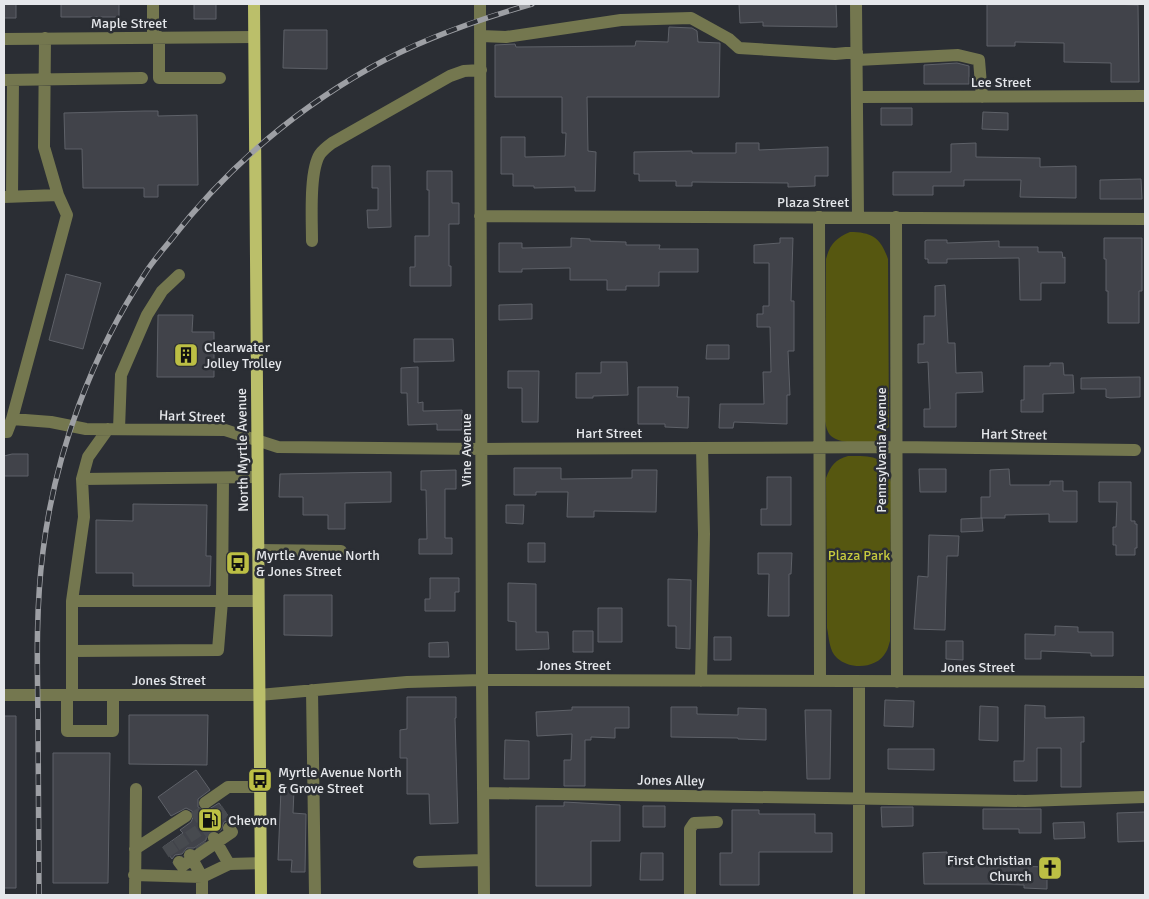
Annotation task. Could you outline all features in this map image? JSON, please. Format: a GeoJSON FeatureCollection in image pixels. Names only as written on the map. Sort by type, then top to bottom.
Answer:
{"type":"FeatureCollection","features":[{"type":"Feature","properties":{"kind":"main road","name":"North Myrtle Avenue"},"geometry":{"type":"LineString","coordinates":[[254,4],[261,895]]}},
{"type":"Feature","properties":{"kind":"street"},"geometry":{"type":"LineString","coordinates":[[153,4],[159,78],[220,78]]}},
{"type":"Feature","properties":{"kind":"street","name":"Vine Avenue"},"geometry":{"type":"LineString","coordinates":[[480,4],[484,895]]}},
{"type":"Feature","properties":{"kind":"street"},"geometry":{"type":"LineString","coordinates":[[856,4],[858,217]]}},
{"type":"Feature","properties":{"kind":"street"},"geometry":{"type":"LineString","coordinates":[[481,36],[506,37],[621,20],[690,18],[729,39],[740,48],[857,56],[958,55],[979,60],[982,97]]}},
{"type":"Feature","properties":{"kind":"street","name":"Maple Street"},"geometry":{"type":"LineString","coordinates":[[4,38],[254,37]]}},
{"type":"Feature","properties":{"kind":"street"},"geometry":{"type":"LineString","coordinates":[[4,432],[7,432],[12,419],[67,215],[58,195],[44,147],[45,38]]}},
{"type":"Feature","properties":{"kind":"street"},"geometry":{"type":"LineString","coordinates":[[312,241],[315,166],[321,154],[332,143],[450,76],[464,71],[481,70]]}},
{"type":"Feature","properties":{"kind":"street"},"geometry":{"type":"LineString","coordinates":[[58,195],[8,196],[8,80],[142,78]]}},
{"type":"Feature","properties":{"kind":"street","name":"Lee Street"},"geometry":{"type":"LineString","coordinates":[[857,97],[1145,96]]}},
{"type":"Feature","properties":{"kind":"street","name":"Plaza Street"},"geometry":{"type":"LineString","coordinates":[[480,216],[1145,219]]}},
{"type":"Feature","properties":{"kind":"street"},"geometry":{"type":"LineString","coordinates":[[819,217],[820,681]]}},
{"type":"Feature","properties":{"kind":"street","name":"Pennsylvania Avenue"},"geometry":{"type":"LineString","coordinates":[[896,217],[897,682]]}},
{"type":"Feature","properties":{"kind":"street"},"geometry":{"type":"LineString","coordinates":[[113,695],[113,731],[67,731],[72,651],[72,601],[84,517],[82,479],[88,457],[114,430],[121,375],[147,315],[162,291],[178,276]]}},
{"type":"Feature","properties":{"kind":"street","name":"Hart Street"},"geometry":{"type":"LineString","coordinates":[[12,419],[51,422],[86,429],[225,430],[278,447],[481,449],[896,447],[1135,450]]}},
{"type":"Feature","properties":{"kind":"street"},"geometry":{"type":"LineString","coordinates":[[701,681],[704,534],[702,448]]}},
{"type":"Feature","properties":{"kind":"street"},"geometry":{"type":"LineString","coordinates":[[82,479],[257,477]]}},
{"type":"Feature","properties":{"kind":"street"},"geometry":{"type":"LineString","coordinates":[[72,651],[218,650],[222,601],[223,478]]}},
{"type":"Feature","properties":{"kind":"street"},"geometry":{"type":"LineString","coordinates":[[258,550],[341,551]]}},
{"type":"Feature","properties":{"kind":"street"},"geometry":{"type":"LineString","coordinates":[[72,601],[258,601]]}},
{"type":"Feature","properties":{"kind":"street","name":"Jones Street"},"geometry":{"type":"LineString","coordinates":[[4,695],[259,695],[407,682],[482,680],[1144,682]]}},
{"type":"Feature","properties":{"kind":"street"},"geometry":{"type":"LineString","coordinates":[[859,895],[860,682]]}},
{"type":"Feature","properties":{"kind":"street"},"geometry":{"type":"LineString","coordinates":[[312,690],[315,895]]}},
{"type":"Feature","properties":{"kind":"street"},"geometry":{"type":"LineString","coordinates":[[211,804],[228,787],[260,787]]}},
{"type":"Feature","properties":{"kind":"street"},"geometry":{"type":"LineString","coordinates":[[135,895],[136,789]]}},
{"type":"Feature","properties":{"kind":"street","name":"Jones Alley"},"geometry":{"type":"LineString","coordinates":[[483,793],[1025,801],[1145,797]]}},
{"type":"Feature","properties":{"kind":"street"},"geometry":{"type":"LineString","coordinates":[[135,849],[169,835],[186,821]]}},
{"type":"Feature","properties":{"kind":"street"},"geometry":{"type":"LineString","coordinates":[[690,895],[690,829],[694,823],[717,822]]}},
{"type":"Feature","properties":{"kind":"street"},"geometry":{"type":"LineString","coordinates":[[179,862],[182,866],[203,848],[232,832],[229,828]]}},
{"type":"Feature","properties":{"kind":"street"},"geometry":{"type":"LineString","coordinates":[[216,840],[229,864]]}},
{"type":"Feature","properties":{"kind":"street"},"geometry":{"type":"LineString","coordinates":[[192,856],[202,877],[202,895]]}},
{"type":"Feature","properties":{"kind":"street"},"geometry":{"type":"LineString","coordinates":[[419,862],[483,860]]}},
{"type":"Feature","properties":{"kind":"street"},"geometry":{"type":"LineString","coordinates":[[134,875],[202,877],[229,864],[260,863]]}},
{"type":"Feature","properties":{"kind":"green space"},"geometry":{"type":"Polygon","coordinates":[[[850,232],[864,233],[875,238],[879,241],[888,259],[889,426],[886,433],[880,439],[863,443],[835,439],[829,433],[825,421],[826,259],[829,249],[834,242],[850,232]]]}},
{"type":"Feature","properties":{"kind":"green space","name":"Plaza Park"},"geometry":{"type":"Polygon","coordinates":[[[848,456],[864,456],[877,459],[885,467],[891,482],[890,641],[887,651],[882,658],[870,665],[863,666],[849,665],[834,655],[827,628],[826,478],[834,464],[848,456]]]}},
{"type":"Feature","properties":{"kind":"building"},"geometry":{"type":"Polygon","coordinates":[[[4,4],[16,4],[16,18],[4,18],[4,4]]]}},
{"type":"Feature","properties":{"kind":"building"},"geometry":{"type":"Polygon","coordinates":[[[61,4],[119,4],[119,17],[61,17],[61,4]]]}},
{"type":"Feature","properties":{"kind":"building"},"geometry":{"type":"Polygon","coordinates":[[[194,4],[216,4],[216,19],[194,19],[194,4]]]}},
{"type":"Feature","properties":{"kind":"building"},"geometry":{"type":"Polygon","coordinates":[[[739,4],[836,4],[837,27],[763,26],[763,22],[740,23],[739,4]]]}},
{"type":"Feature","properties":{"kind":"building"},"geometry":{"type":"Polygon","coordinates":[[[987,4],[1138,5],[1139,82],[1111,82],[1111,63],[1064,62],[1064,43],[1015,42],[1015,46],[987,46],[987,4]]]}},
{"type":"Feature","properties":{"kind":"building"},"geometry":{"type":"Polygon","coordinates":[[[669,27],[692,28],[697,31],[698,42],[720,43],[719,97],[587,97],[588,151],[596,152],[595,191],[575,191],[575,187],[534,188],[534,186],[513,186],[513,174],[501,174],[501,137],[525,137],[525,157],[565,156],[566,133],[562,133],[562,97],[495,97],[495,45],[515,44],[516,47],[635,46],[636,41],[668,42],[669,27]]]}},
{"type":"Feature","properties":{"kind":"building"},"geometry":{"type":"Polygon","coordinates":[[[284,30],[327,30],[327,69],[283,68],[284,30]]]}},
{"type":"Feature","properties":{"kind":"building"},"geometry":{"type":"Polygon","coordinates":[[[957,63],[969,66],[969,84],[924,84],[924,65],[957,63]]]}},
{"type":"Feature","properties":{"kind":"building"},"geometry":{"type":"Polygon","coordinates":[[[881,108],[912,108],[912,125],[881,125],[881,108]]]}},
{"type":"Feature","properties":{"kind":"building"},"geometry":{"type":"Polygon","coordinates":[[[158,111],[158,116],[197,115],[198,185],[158,185],[158,197],[144,197],[144,188],[83,188],[82,149],[65,149],[64,113],[158,111]]]}},
{"type":"Feature","properties":{"kind":"building"},"geometry":{"type":"Polygon","coordinates":[[[983,112],[1008,113],[1008,130],[982,129],[983,112]]]}},
{"type":"Feature","properties":{"kind":"building"},"geometry":{"type":"Polygon","coordinates":[[[736,143],[759,143],[759,150],[828,147],[828,176],[815,176],[815,186],[788,187],[788,183],[692,182],[692,186],[676,186],[676,181],[639,181],[639,174],[634,174],[634,152],[692,151],[692,153],[736,153],[736,143]]]}},
{"type":"Feature","properties":{"kind":"building"},"geometry":{"type":"Polygon","coordinates":[[[976,143],[976,157],[1040,158],[1040,167],[1076,166],[1076,198],[1020,197],[1021,180],[964,180],[964,186],[933,186],[933,195],[893,195],[893,172],[951,172],[951,144],[976,143]]]}},
{"type":"Feature","properties":{"kind":"building"},"geometry":{"type":"Polygon","coordinates":[[[372,166],[390,166],[391,227],[368,228],[367,210],[378,210],[378,188],[372,188],[372,166]]]}},
{"type":"Feature","properties":{"kind":"building"},"geometry":{"type":"Polygon","coordinates":[[[427,171],[452,171],[452,203],[459,203],[459,224],[449,224],[451,286],[410,286],[410,267],[415,267],[415,236],[429,236],[427,171]]]}},
{"type":"Feature","properties":{"kind":"building"},"geometry":{"type":"Polygon","coordinates":[[[1141,179],[1142,199],[1100,199],[1100,180],[1141,179]]]}},
{"type":"Feature","properties":{"kind":"building"},"geometry":{"type":"Polygon","coordinates":[[[571,238],[590,239],[590,241],[626,242],[626,245],[660,245],[659,249],[698,249],[698,272],[659,272],[659,286],[626,286],[626,290],[607,290],[607,280],[570,280],[570,268],[522,269],[522,272],[499,272],[499,243],[522,243],[522,248],[571,247],[571,238]]]}},
{"type":"Feature","properties":{"kind":"building"},"geometry":{"type":"Polygon","coordinates":[[[780,238],[793,238],[791,301],[794,301],[794,351],[788,351],[790,395],[787,395],[787,424],[734,422],[733,428],[719,428],[720,404],[764,404],[763,372],[771,372],[770,327],[757,327],[757,314],[763,314],[763,306],[769,306],[769,263],[754,263],[754,245],[780,243],[780,238]]]}},
{"type":"Feature","properties":{"kind":"building"},"geometry":{"type":"Polygon","coordinates":[[[1104,238],[1142,238],[1142,291],[1139,291],[1139,323],[1108,323],[1108,291],[1106,291],[1104,238]]]}},
{"type":"Feature","properties":{"kind":"building"},"geometry":{"type":"Polygon","coordinates":[[[947,240],[947,243],[999,241],[999,247],[1038,247],[1038,252],[1062,252],[1063,258],[1065,257],[1065,283],[1041,283],[1041,300],[1020,300],[1019,258],[947,259],[947,263],[928,263],[928,259],[925,259],[925,241],[947,240]]]}},
{"type":"Feature","properties":{"kind":"building"},"geometry":{"type":"Polygon","coordinates":[[[66,274],[101,283],[83,349],[49,340],[66,274]]]}},
{"type":"Feature","properties":{"kind":"building"},"geometry":{"type":"Polygon","coordinates":[[[945,285],[948,343],[955,343],[956,373],[982,372],[983,392],[956,393],[956,427],[924,427],[924,409],[930,409],[928,362],[918,363],[918,344],[924,344],[924,316],[935,316],[935,286],[945,285]]]}},
{"type":"Feature","properties":{"kind":"building"},"geometry":{"type":"Polygon","coordinates":[[[532,304],[532,319],[499,320],[499,305],[532,304]]]}},
{"type":"Feature","properties":{"kind":"building","name":"Clearwater Jolley Trolley"},"geometry":{"type":"Polygon","coordinates":[[[158,315],[193,315],[192,332],[214,332],[214,377],[157,377],[158,315]]]}},
{"type":"Feature","properties":{"kind":"building"},"geometry":{"type":"Polygon","coordinates":[[[414,339],[453,339],[454,361],[414,362],[414,339]]]}},
{"type":"Feature","properties":{"kind":"building"},"geometry":{"type":"Polygon","coordinates":[[[707,345],[729,345],[729,359],[706,359],[707,345]]]}},
{"type":"Feature","properties":{"kind":"building"},"geometry":{"type":"Polygon","coordinates":[[[601,362],[627,362],[628,395],[576,398],[576,373],[601,373],[601,362]]]}},
{"type":"Feature","properties":{"kind":"building"},"geometry":{"type":"Polygon","coordinates":[[[1050,363],[1063,363],[1064,375],[1073,375],[1074,393],[1043,394],[1043,412],[1021,412],[1021,400],[1024,400],[1024,366],[1050,366],[1050,363]]]}},
{"type":"Feature","properties":{"kind":"building"},"geometry":{"type":"Polygon","coordinates":[[[418,367],[418,403],[423,402],[423,411],[462,410],[462,430],[437,430],[437,424],[408,425],[407,393],[401,393],[401,368],[418,367]]]}},
{"type":"Feature","properties":{"kind":"building"},"geometry":{"type":"Polygon","coordinates":[[[508,371],[539,371],[538,422],[522,422],[522,388],[508,388],[508,371]]]}},
{"type":"Feature","properties":{"kind":"building"},"geometry":{"type":"Polygon","coordinates":[[[1140,377],[1140,397],[1110,398],[1106,397],[1106,389],[1081,389],[1081,378],[1140,377]]]}},
{"type":"Feature","properties":{"kind":"building"},"geometry":{"type":"Polygon","coordinates":[[[638,387],[678,387],[677,397],[689,397],[688,428],[665,427],[665,424],[638,424],[638,387]]]}},
{"type":"Feature","properties":{"kind":"building"},"geometry":{"type":"Polygon","coordinates":[[[28,454],[28,476],[4,476],[4,456],[28,454]]]}},
{"type":"Feature","properties":{"kind":"building"},"geometry":{"type":"Polygon","coordinates":[[[514,468],[561,468],[561,479],[632,478],[632,470],[657,470],[656,512],[594,511],[594,517],[567,517],[568,492],[536,492],[536,495],[514,495],[514,468]]]}},
{"type":"Feature","properties":{"kind":"building"},"geometry":{"type":"Polygon","coordinates":[[[919,469],[946,469],[946,492],[920,492],[919,469]]]}},
{"type":"Feature","properties":{"kind":"building"},"geometry":{"type":"Polygon","coordinates":[[[1009,469],[1010,485],[1050,485],[1050,481],[1063,481],[1063,491],[1077,491],[1077,522],[1049,522],[1049,514],[1005,515],[1005,518],[981,518],[981,497],[990,497],[990,470],[1009,469]]]}},
{"type":"Feature","properties":{"kind":"building"},"geometry":{"type":"Polygon","coordinates":[[[456,470],[456,489],[445,489],[445,538],[452,538],[452,554],[419,554],[419,539],[427,539],[426,490],[421,490],[421,471],[456,470]]]}},
{"type":"Feature","properties":{"kind":"building"},"geometry":{"type":"Polygon","coordinates":[[[391,472],[391,502],[345,503],[345,529],[328,529],[328,515],[303,515],[303,497],[279,497],[280,474],[391,472]]]}},
{"type":"Feature","properties":{"kind":"building"},"geometry":{"type":"Polygon","coordinates":[[[767,477],[791,477],[791,525],[761,525],[761,509],[767,509],[767,477]]]}},
{"type":"Feature","properties":{"kind":"building"},"geometry":{"type":"Polygon","coordinates":[[[1099,482],[1131,482],[1131,521],[1135,521],[1135,524],[1137,524],[1137,548],[1135,548],[1135,555],[1116,555],[1116,545],[1113,545],[1113,527],[1116,527],[1117,502],[1099,502],[1099,482]]]}},
{"type":"Feature","properties":{"kind":"building"},"geometry":{"type":"Polygon","coordinates":[[[133,504],[207,505],[206,556],[211,556],[210,586],[133,586],[133,573],[96,573],[96,520],[133,521],[133,504]]]}},
{"type":"Feature","properties":{"kind":"building"},"geometry":{"type":"Polygon","coordinates":[[[506,505],[524,505],[523,524],[506,523],[506,505]]]}},
{"type":"Feature","properties":{"kind":"building"},"geometry":{"type":"Polygon","coordinates":[[[982,518],[983,531],[961,532],[961,519],[982,518]]]}},
{"type":"Feature","properties":{"kind":"building"},"geometry":{"type":"Polygon","coordinates":[[[929,535],[959,536],[958,556],[947,556],[945,630],[914,629],[918,576],[928,577],[929,535]]]}},
{"type":"Feature","properties":{"kind":"building"},"geometry":{"type":"Polygon","coordinates":[[[528,543],[545,543],[545,562],[528,562],[528,543]]]}},
{"type":"Feature","properties":{"kind":"building"},"geometry":{"type":"Polygon","coordinates":[[[758,553],[792,553],[791,574],[789,574],[789,616],[768,616],[769,574],[758,574],[758,553]]]}},
{"type":"Feature","properties":{"kind":"building"},"geometry":{"type":"Polygon","coordinates":[[[430,578],[459,578],[459,592],[455,592],[455,611],[425,611],[425,599],[430,599],[430,578]]]}},
{"type":"Feature","properties":{"kind":"building"},"geometry":{"type":"Polygon","coordinates":[[[668,579],[691,580],[690,649],[676,648],[676,626],[668,626],[668,579]]]}},
{"type":"Feature","properties":{"kind":"building"},"geometry":{"type":"Polygon","coordinates":[[[508,583],[536,584],[536,632],[548,632],[549,649],[516,650],[516,622],[508,621],[508,583]]]}},
{"type":"Feature","properties":{"kind":"building"},"geometry":{"type":"Polygon","coordinates":[[[284,595],[332,595],[332,636],[284,635],[284,595]]]}},
{"type":"Feature","properties":{"kind":"building"},"geometry":{"type":"Polygon","coordinates":[[[598,608],[622,608],[622,642],[598,642],[598,608]]]}},
{"type":"Feature","properties":{"kind":"building"},"geometry":{"type":"Polygon","coordinates":[[[1055,626],[1078,627],[1078,632],[1113,632],[1113,656],[1091,656],[1091,653],[1041,651],[1041,659],[1025,659],[1025,634],[1055,635],[1055,626]]]}},
{"type":"Feature","properties":{"kind":"building"},"geometry":{"type":"Polygon","coordinates":[[[573,631],[593,631],[593,652],[573,652],[573,631]]]}},
{"type":"Feature","properties":{"kind":"building"},"geometry":{"type":"Polygon","coordinates":[[[714,637],[731,637],[731,660],[714,660],[714,637]]]}},
{"type":"Feature","properties":{"kind":"building"},"geometry":{"type":"Polygon","coordinates":[[[946,641],[963,641],[963,660],[946,659],[946,641]]]}},
{"type":"Feature","properties":{"kind":"building"},"geometry":{"type":"Polygon","coordinates":[[[448,642],[449,657],[429,657],[429,643],[448,642]]]}},
{"type":"Feature","properties":{"kind":"building"},"geometry":{"type":"Polygon","coordinates":[[[407,697],[456,697],[458,823],[430,824],[429,794],[407,794],[407,758],[400,758],[400,730],[407,729],[407,697]]]}},
{"type":"Feature","properties":{"kind":"building"},"geometry":{"type":"Polygon","coordinates":[[[885,700],[914,701],[913,727],[884,726],[885,700]]]}},
{"type":"Feature","properties":{"kind":"building"},"geometry":{"type":"Polygon","coordinates":[[[1025,705],[1045,706],[1045,718],[1084,717],[1084,742],[1081,742],[1081,787],[1061,787],[1061,748],[1037,748],[1037,781],[1014,781],[1014,761],[1024,761],[1025,705]]]}},
{"type":"Feature","properties":{"kind":"building"},"geometry":{"type":"Polygon","coordinates":[[[980,706],[998,707],[998,741],[979,740],[980,706]]]}},
{"type":"Feature","properties":{"kind":"building"},"geometry":{"type":"Polygon","coordinates":[[[572,707],[629,707],[629,728],[615,728],[615,738],[591,737],[591,740],[585,740],[585,786],[564,786],[564,760],[571,760],[572,734],[537,736],[536,712],[572,710],[572,707]]]}},
{"type":"Feature","properties":{"kind":"building"},"geometry":{"type":"Polygon","coordinates":[[[671,707],[697,707],[697,714],[738,715],[738,708],[766,709],[766,740],[671,737],[671,707]]]}},
{"type":"Feature","properties":{"kind":"building"},"geometry":{"type":"Polygon","coordinates":[[[805,710],[831,710],[830,779],[807,779],[805,710]]]}},
{"type":"Feature","properties":{"kind":"building"},"geometry":{"type":"Polygon","coordinates":[[[129,715],[208,715],[207,765],[129,764],[129,715]]]}},
{"type":"Feature","properties":{"kind":"building"},"geometry":{"type":"Polygon","coordinates":[[[4,716],[16,716],[16,888],[4,888],[4,716]]]}},
{"type":"Feature","properties":{"kind":"building"},"geometry":{"type":"Polygon","coordinates":[[[505,740],[529,741],[529,779],[504,779],[505,740]]]}},
{"type":"Feature","properties":{"kind":"building"},"geometry":{"type":"Polygon","coordinates":[[[888,749],[934,749],[934,770],[888,769],[888,749]]]}},
{"type":"Feature","properties":{"kind":"building"},"geometry":{"type":"Polygon","coordinates":[[[53,753],[110,753],[108,883],[53,883],[53,753]]]}},
{"type":"Feature","properties":{"kind":"building","name":"Chevron"},"geometry":{"type":"Polygon","coordinates":[[[196,770],[210,790],[198,799],[198,807],[206,811],[219,803],[231,820],[224,822],[221,830],[210,831],[207,834],[206,840],[194,848],[187,848],[182,854],[175,855],[172,859],[163,847],[183,833],[180,830],[191,822],[194,815],[192,811],[186,808],[171,816],[158,797],[196,770]]]}},
{"type":"Feature","properties":{"kind":"building"},"geometry":{"type":"Polygon","coordinates":[[[281,790],[294,790],[293,813],[306,814],[305,872],[291,872],[292,860],[278,860],[281,790]]]}},
{"type":"Feature","properties":{"kind":"building"},"geometry":{"type":"Polygon","coordinates":[[[564,802],[620,805],[620,841],[591,841],[591,886],[536,886],[536,806],[564,806],[564,802]]]}},
{"type":"Feature","properties":{"kind":"building"},"geometry":{"type":"Polygon","coordinates":[[[643,806],[665,806],[665,827],[643,827],[643,806]]]}},
{"type":"Feature","properties":{"kind":"building"},"geometry":{"type":"Polygon","coordinates":[[[881,807],[913,807],[913,826],[882,827],[881,807]]]}},
{"type":"Feature","properties":{"kind":"building"},"geometry":{"type":"Polygon","coordinates":[[[983,809],[1041,809],[1041,833],[1019,833],[1019,829],[983,829],[983,809]]]}},
{"type":"Feature","properties":{"kind":"building"},"geometry":{"type":"Polygon","coordinates":[[[732,810],[759,810],[759,814],[815,814],[815,833],[832,833],[832,852],[759,852],[759,885],[720,885],[720,853],[732,853],[732,810]]]}},
{"type":"Feature","properties":{"kind":"building"},"geometry":{"type":"Polygon","coordinates":[[[1145,812],[1145,841],[1118,842],[1117,813],[1145,812]]]}},
{"type":"Feature","properties":{"kind":"building"},"geometry":{"type":"Polygon","coordinates":[[[1084,822],[1085,838],[1054,839],[1053,823],[1084,822]]]}},
{"type":"Feature","properties":{"kind":"building"},"geometry":{"type":"Polygon","coordinates":[[[947,852],[947,861],[1010,863],[1010,866],[1047,867],[1047,889],[1024,888],[1024,885],[924,884],[923,853],[947,852]]]}},
{"type":"Feature","properties":{"kind":"building"},"geometry":{"type":"Polygon","coordinates":[[[641,853],[663,853],[663,880],[640,880],[641,853]]]}},
{"type":"Feature","properties":{"kind":"tunnel"},"geometry":{"type":"LineString","coordinates":[[217,809],[229,828]]}},
{"type":"Feature","properties":{"kind":"tunnel"},"geometry":{"type":"LineString","coordinates":[[195,810],[214,838]]}},
{"type":"Feature","properties":{"kind":"tunnel"},"geometry":{"type":"LineString","coordinates":[[190,829],[202,847]]}},
{"type":"Feature","properties":{"kind":"tunnel"},"geometry":{"type":"LineString","coordinates":[[178,837],[190,855]]}},
{"type":"Feature","properties":{"kind":"tunnel"},"geometry":{"type":"LineString","coordinates":[[167,844],[179,862]]}},
{"type":"Feature","properties":{"kind":"railway"},"geometry":{"type":"LineString","coordinates":[[39,895],[38,632],[43,551],[49,514],[67,441],[79,405],[109,336],[146,272],[191,215],[213,190],[261,144],[287,123],[341,85],[409,48],[470,24],[532,4]]}},
{"type":"Feature","properties":{"kind":"place","name":"Clearwater Jolley Trolley"},"geometry":{"type":"Point","coordinates":[186,355]}},
{"type":"Feature","properties":{"kind":"place","name":"Myrtle Avenue North & Jones Street"},"geometry":{"type":"Point","coordinates":[238,563]}},
{"type":"Feature","properties":{"kind":"place","name":"Myrtle Avenue North & Grove Street"},"geometry":{"type":"Point","coordinates":[260,780]}},
{"type":"Feature","properties":{"kind":"place","name":"Chevron"},"geometry":{"type":"Point","coordinates":[210,820]}},
{"type":"Feature","properties":{"kind":"place","name":"First Christian Church"},"geometry":{"type":"Point","coordinates":[1050,868]}}]}
